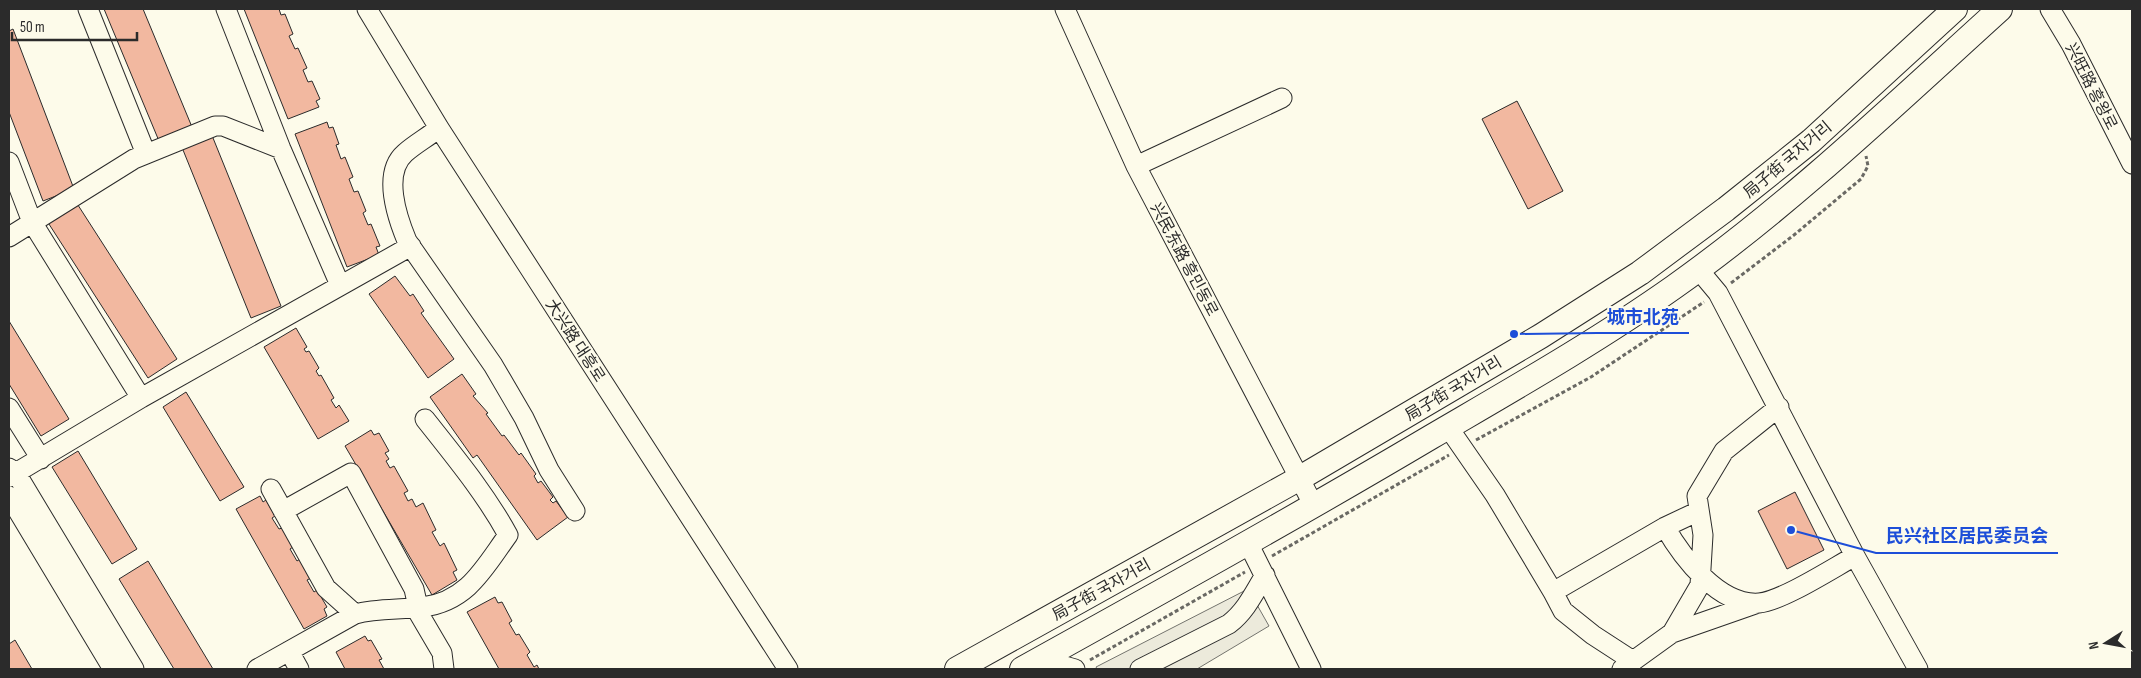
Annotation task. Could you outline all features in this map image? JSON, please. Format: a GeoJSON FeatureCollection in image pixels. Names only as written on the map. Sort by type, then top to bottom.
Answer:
{"type":"FeatureCollection","features":[{"type":"Feature","properties":{"kind":"main road","name":"局子街 국자거리"},"geometry":{"type":"LineString","coordinates":[[957,669],[1300,478],[1541,336],[1640,273],[1726,209],[1811,141],[1954,9]]}},
{"type":"Feature","properties":{"kind":"main road","name":"局子街 국자거리"},"geometry":{"type":"LineString","coordinates":[[1031,664],[1314,506],[1562,360],[1673,287],[1759,224],[1829,165],[2000,9]]}},
{"type":"Feature","properties":{"kind":"street"},"geometry":{"type":"LineString","coordinates":[[88,9],[146,154]]}},
{"type":"Feature","properties":{"kind":"street"},"geometry":{"type":"LineString","coordinates":[[226,9],[281,149],[340,285]]}},
{"type":"Feature","properties":{"kind":"street","name":"大兴路 대흥로"},"geometry":{"type":"LineString","coordinates":[[367,9],[440,128],[788,669]]}},
{"type":"Feature","properties":{"kind":"street","name":"兴民东路 흥민동로"},"geometry":{"type":"LineString","coordinates":[[1065,9],[1136,166],[1314,506]]}},
{"type":"Feature","properties":{"kind":"street","name":"兴旺路 흥왕로"},"geometry":{"type":"LineString","coordinates":[[2050,9],[2071,44],[2132,164]]}},
{"type":"Feature","properties":{"kind":"street"},"geometry":{"type":"LineString","coordinates":[[1136,166],[1282,98]]}},
{"type":"Feature","properties":{"kind":"street"},"geometry":{"type":"LineString","coordinates":[[9,237],[134,159],[215,126],[223,126],[281,149]]}},
{"type":"Feature","properties":{"kind":"street"},"geometry":{"type":"LineString","coordinates":[[440,128],[404,153],[394,167],[392,189],[403,232],[493,364],[524,418],[548,470],[575,511]]}},
{"type":"Feature","properties":{"kind":"street"},"geometry":{"type":"LineString","coordinates":[[9,162],[32,222],[142,398]]}},
{"type":"Feature","properties":{"kind":"street"},"geometry":{"type":"LineString","coordinates":[[134,669],[11,473],[41,458],[142,398],[411,246]]}},
{"type":"Feature","properties":{"kind":"street"},"geometry":{"type":"LineString","coordinates":[[1698,269],[1718,293],[1855,556],[1918,669]]}},
{"type":"Feature","properties":{"kind":"street"},"geometry":{"type":"LineString","coordinates":[[1672,634],[1700,585],[1703,535],[1697,496],[1724,451],[1779,407]]}},
{"type":"Feature","properties":{"kind":"street"},"geometry":{"type":"LineString","coordinates":[[9,408],[41,458]]}},
{"type":"Feature","properties":{"kind":"street"},"geometry":{"type":"LineString","coordinates":[[258,669],[355,614],[366,611],[434,605],[452,598],[470,587],[508,535],[478,486],[425,419]]}},
{"type":"Feature","properties":{"kind":"street"},"geometry":{"type":"LineString","coordinates":[[1448,427],[1496,495],[1553,592],[1562,611],[1628,665],[1672,634],[1787,593],[1855,556]]}},
{"type":"Feature","properties":{"kind":"street"},"geometry":{"type":"LineString","coordinates":[[283,511],[351,473],[414,589],[417,607],[442,653],[444,669]]}},
{"type":"Feature","properties":{"kind":"street"},"geometry":{"type":"LineString","coordinates":[[271,489],[326,588],[340,603],[355,614]]}},
{"type":"Feature","properties":{"kind":"street"},"geometry":{"type":"LineString","coordinates":[[9,496],[113,669]]}},
{"type":"Feature","properties":{"kind":"street"},"geometry":{"type":"LineString","coordinates":[[1553,592],[1665,527],[1699,511]]}},
{"type":"Feature","properties":{"kind":"street"},"geometry":{"type":"LineString","coordinates":[[1665,527],[1678,550],[1700,575],[1733,599],[1759,603]]}},
{"type":"Feature","properties":{"kind":"street"},"geometry":{"type":"LineString","coordinates":[[1248,543],[1311,669]]}},
{"type":"Feature","properties":{"kind":"street"},"geometry":{"type":"LineString","coordinates":[[1140,669],[1229,624],[1239,616],[1249,603],[1265,575]]}},
{"type":"Feature","properties":{"kind":"street"},"geometry":{"type":"LineString","coordinates":[[289,652],[299,669]]}},
{"type":"Feature","properties":{"kind":"street"},"geometry":{"type":"LineString","coordinates":[[1031,664],[1075,669]]}},
{"type":"Feature","properties":{"kind":"shaded area"},"geometry":{"type":"Polygon","coordinates":[[[1248,589],[1269,626],[1197,669],[1097,669],[1096,667],[1248,589]]]}},
{"type":"Feature","properties":{"kind":"building"},"geometry":{"type":"Polygon","coordinates":[[[104,9],[143,9],[192,127],[159,141],[104,9]]]}},
{"type":"Feature","properties":{"kind":"building"},"geometry":{"type":"Polygon","coordinates":[[[244,9],[279,9],[281,15],[285,14],[293,34],[289,36],[295,49],[298,48],[307,68],[303,70],[308,82],[312,81],[320,99],[316,101],[319,107],[288,119],[244,9]]]}},
{"type":"Feature","properties":{"kind":"building"},"geometry":{"type":"Polygon","coordinates":[[[13,29],[74,189],[43,201],[9,112],[9,31],[13,29]]]}},
{"type":"Feature","properties":{"kind":"building"},"geometry":{"type":"Polygon","coordinates":[[[1517,101],[1563,191],[1528,209],[1482,119],[1517,101]]]}},
{"type":"Feature","properties":{"kind":"building"},"geometry":{"type":"Polygon","coordinates":[[[327,122],[329,128],[333,127],[339,144],[336,145],[341,159],[345,157],[353,177],[349,179],[354,192],[358,191],[366,211],[363,213],[368,225],[371,224],[380,246],[376,247],[379,255],[347,267],[295,134],[327,122]]]}},
{"type":"Feature","properties":{"kind":"building"},"geometry":{"type":"Polygon","coordinates":[[[211,133],[281,306],[251,318],[181,145],[211,133]]]}},
{"type":"Feature","properties":{"kind":"building"},"geometry":{"type":"Polygon","coordinates":[[[76,202],[177,359],[148,378],[47,221],[76,202]]]}},
{"type":"Feature","properties":{"kind":"building"},"geometry":{"type":"Polygon","coordinates":[[[395,276],[410,296],[413,294],[424,311],[421,313],[454,359],[428,378],[369,294],[395,276]]]}},
{"type":"Feature","properties":{"kind":"building"},"geometry":{"type":"Polygon","coordinates":[[[9,321],[69,419],[41,436],[9,384],[9,321]]]}},
{"type":"Feature","properties":{"kind":"building"},"geometry":{"type":"Polygon","coordinates":[[[296,328],[307,347],[304,349],[306,352],[309,351],[319,368],[316,371],[319,376],[321,375],[334,398],[331,400],[336,408],[339,405],[349,421],[318,439],[264,347],[296,328]]]}},
{"type":"Feature","properties":{"kind":"building"},"geometry":{"type":"Polygon","coordinates":[[[462,374],[476,394],[473,396],[488,413],[486,414],[502,436],[504,435],[519,455],[521,453],[536,474],[534,476],[538,483],[541,481],[553,497],[550,500],[553,503],[556,501],[568,517],[537,540],[477,455],[473,458],[430,397],[462,374]]]}},
{"type":"Feature","properties":{"kind":"building"},"geometry":{"type":"Polygon","coordinates":[[[186,392],[244,487],[220,501],[163,407],[186,392]]]}},
{"type":"Feature","properties":{"kind":"building"},"geometry":{"type":"Polygon","coordinates":[[[371,430],[374,435],[379,433],[389,451],[385,453],[389,459],[386,461],[390,468],[394,466],[408,491],[404,493],[408,501],[412,499],[416,507],[423,503],[436,530],[432,532],[440,546],[444,543],[457,570],[453,572],[457,580],[432,595],[345,446],[371,430]]]}},
{"type":"Feature","properties":{"kind":"building"},"geometry":{"type":"Polygon","coordinates":[[[78,451],[137,549],[112,564],[52,467],[78,451]]]}},
{"type":"Feature","properties":{"kind":"building"},"geometry":{"type":"Polygon","coordinates":[[[1795,492],[1824,550],[1787,569],[1758,511],[1795,492]]]}},
{"type":"Feature","properties":{"kind":"building"},"geometry":{"type":"Polygon","coordinates":[[[260,496],[263,502],[266,500],[275,516],[272,518],[279,529],[282,528],[293,547],[290,549],[297,561],[300,559],[311,578],[307,580],[314,592],[317,590],[327,607],[324,609],[327,616],[304,629],[236,509],[260,496]]]}},
{"type":"Feature","properties":{"kind":"building"},"geometry":{"type":"Polygon","coordinates":[[[148,561],[213,669],[174,669],[119,579],[148,561]]]}},
{"type":"Feature","properties":{"kind":"building"},"geometry":{"type":"Polygon","coordinates":[[[495,597],[498,603],[502,602],[512,621],[509,623],[516,635],[519,634],[530,652],[527,655],[534,667],[537,665],[539,669],[499,669],[467,612],[495,597]]]}},
{"type":"Feature","properties":{"kind":"building"},"geometry":{"type":"Polygon","coordinates":[[[365,636],[368,641],[371,640],[382,659],[379,660],[384,669],[345,669],[336,652],[365,636]]]}},
{"type":"Feature","properties":{"kind":"building"},"geometry":{"type":"Polygon","coordinates":[[[15,640],[32,669],[9,669],[9,644],[15,640]]]}},
{"type":"Feature","properties":{"kind":"place","name":"城市北苑"},"geometry":{"type":"Point","coordinates":[1514,334]}},
{"type":"Feature","properties":{"kind":"place","name":"民兴社区居民委员会"},"geometry":{"type":"Point","coordinates":[1791,530]}}]}
